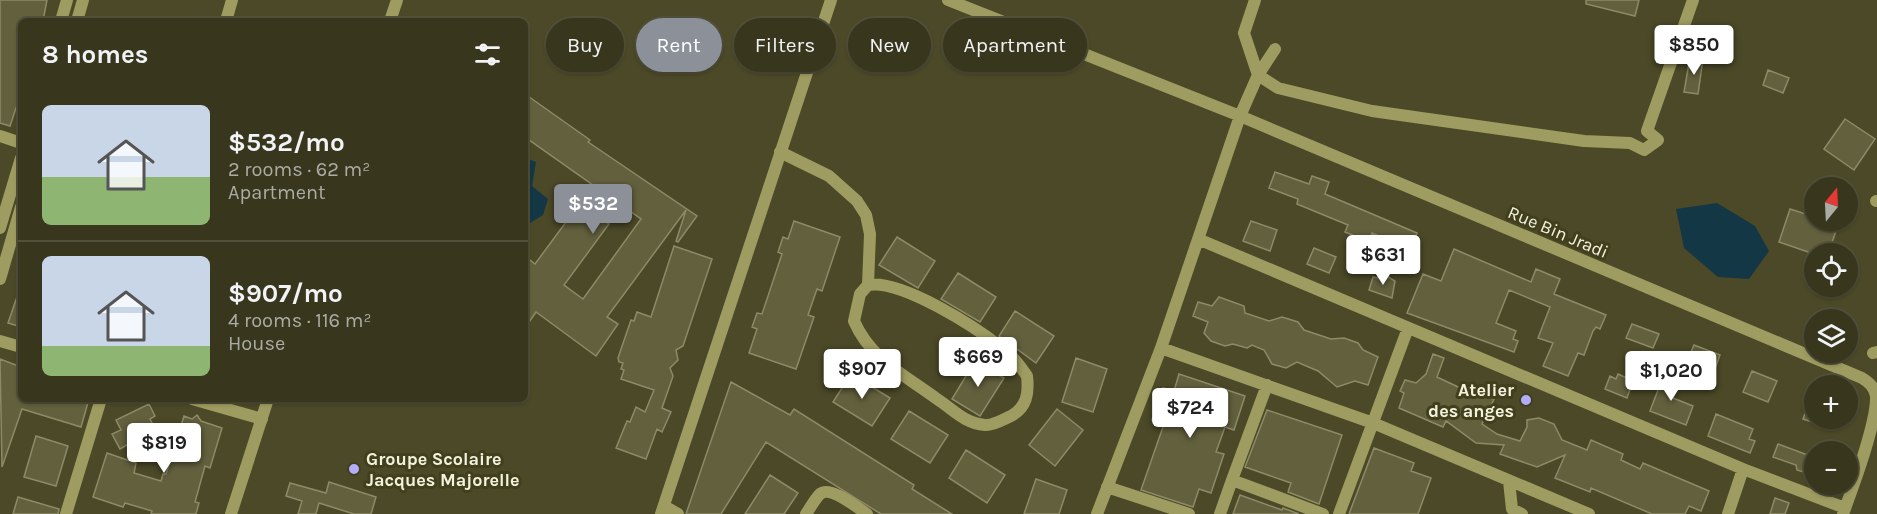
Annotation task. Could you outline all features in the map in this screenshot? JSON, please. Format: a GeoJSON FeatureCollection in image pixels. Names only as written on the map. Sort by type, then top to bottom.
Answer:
{"type":"FeatureCollection","features":[{"type":"Feature","properties":{"kind":"street"},"geometry":{"type":"LineString","coordinates":[[61,18],[67,0]]}},
{"type":"Feature","properties":{"kind":"street"},"geometry":{"type":"LineString","coordinates":[[77,18],[83,0]]}},
{"type":"Feature","properties":{"kind":"street"},"geometry":{"type":"LineString","coordinates":[[227,18],[232,0]]}},
{"type":"Feature","properties":{"kind":"street"},"geometry":{"type":"LineString","coordinates":[[391,18],[397,0]]}},
{"type":"Feature","properties":{"kind":"street"},"geometry":{"type":"LineString","coordinates":[[678,514],[662,510],[831,0]]}},
{"type":"Feature","properties":{"kind":"street","name":"Rue Bin Jradi"},"geometry":{"type":"LineString","coordinates":[[948,0],[1240,116],[1863,378],[1872,384],[1877,397],[1876,412],[1844,511]]}},
{"type":"Feature","properties":{"kind":"street"},"geometry":{"type":"LineString","coordinates":[[1255,0],[1244,33],[1258,75],[1278,88],[1372,111],[1584,141],[1630,143],[1644,150],[1658,140],[1647,130],[1693,0]]}},
{"type":"Feature","properties":{"kind":"street"},"geometry":{"type":"LineString","coordinates":[[1097,514],[1161,348],[1240,116],[1258,75],[1275,50]]}},
{"type":"Feature","properties":{"kind":"street"},"geometry":{"type":"LineString","coordinates":[[0,136],[18,142]]}},
{"type":"Feature","properties":{"kind":"street"},"geometry":{"type":"LineString","coordinates":[[780,152],[829,176],[857,201],[866,215],[870,234],[868,285],[860,294],[854,321],[860,336],[886,364],[937,399],[961,419],[987,426],[1019,412],[1026,400],[1027,376],[1003,348],[912,293],[880,283],[868,285]]}},
{"type":"Feature","properties":{"kind":"street"},"geometry":{"type":"LineString","coordinates":[[0,228],[18,168]]}},
{"type":"Feature","properties":{"kind":"street"},"geometry":{"type":"LineString","coordinates":[[0,279],[18,217]]}},
{"type":"Feature","properties":{"kind":"street"},"geometry":{"type":"LineString","coordinates":[[1198,239],[1844,511]]}},
{"type":"Feature","properties":{"kind":"street"},"geometry":{"type":"LineString","coordinates":[[1339,514],[1408,328]]}},
{"type":"Feature","properties":{"kind":"street"},"geometry":{"type":"LineString","coordinates":[[0,340],[18,346]]}},
{"type":"Feature","properties":{"kind":"street"},"geometry":{"type":"LineString","coordinates":[[1161,348],[1373,423],[1589,514]]}},
{"type":"Feature","properties":{"kind":"street"},"geometry":{"type":"LineString","coordinates":[[1220,514],[1267,385]]}},
{"type":"Feature","properties":{"kind":"street"},"geometry":{"type":"LineString","coordinates":[[66,514],[100,402]]}},
{"type":"Feature","properties":{"kind":"street"},"geometry":{"type":"LineString","coordinates":[[202,402],[262,419]]}},
{"type":"Feature","properties":{"kind":"street"},"geometry":{"type":"LineString","coordinates":[[231,514],[267,402]]}},
{"type":"Feature","properties":{"kind":"street"},"geometry":{"type":"LineString","coordinates":[[1728,514],[1743,469]]}},
{"type":"Feature","properties":{"kind":"street"},"geometry":{"type":"LineString","coordinates":[[1232,480],[1323,514]]}},
{"type":"Feature","properties":{"kind":"street"},"geometry":{"type":"LineString","coordinates":[[1509,481],[1512,509],[1522,514]]}},
{"type":"Feature","properties":{"kind":"street"},"geometry":{"type":"LineString","coordinates":[[1107,487],[1189,514]]}},
{"type":"Feature","properties":{"kind":"street"},"geometry":{"type":"LineString","coordinates":[[806,514],[821,493],[826,491],[834,493],[867,514]]}},
{"type":"Feature","properties":{"kind":"water"},"geometry":{"type":"Polygon","coordinates":[[[528,159],[536,162],[532,186],[548,199],[543,215],[528,223],[528,159]]]}},
{"type":"Feature","properties":{"kind":"water"},"geometry":{"type":"Polygon","coordinates":[[[1717,203],[1755,226],[1769,251],[1749,279],[1718,277],[1684,248],[1676,209],[1717,203]]]}},
{"type":"Feature","properties":{"kind":"building"},"geometry":{"type":"Polygon","coordinates":[[[0,0],[47,0],[44,18],[18,18],[18,102],[10,126],[0,123],[0,0]]]}},
{"type":"Feature","properties":{"kind":"building"},"geometry":{"type":"Polygon","coordinates":[[[1586,0],[1639,0],[1635,16],[1586,4],[1586,0]]]}},
{"type":"Feature","properties":{"kind":"building"},"geometry":{"type":"Polygon","coordinates":[[[1690,57],[1703,59],[1698,94],[1684,92],[1690,57]]]}},
{"type":"Feature","properties":{"kind":"building"},"geometry":{"type":"Polygon","coordinates":[[[1768,70],[1789,78],[1783,93],[1763,85],[1768,70]]]}},
{"type":"Feature","properties":{"kind":"building"},"geometry":{"type":"Polygon","coordinates":[[[528,96],[590,140],[588,142],[697,216],[678,242],[676,241],[686,210],[607,317],[618,324],[596,356],[536,312],[528,324],[528,258],[535,264],[580,203],[609,224],[564,285],[583,299],[641,219],[528,139],[528,96]]]}},
{"type":"Feature","properties":{"kind":"building"},"geometry":{"type":"Polygon","coordinates":[[[1845,119],[1875,139],[1854,170],[1824,149],[1845,119]]]}},
{"type":"Feature","properties":{"kind":"building"},"geometry":{"type":"Polygon","coordinates":[[[1275,172],[1309,184],[1312,176],[1329,182],[1325,194],[1417,233],[1411,249],[1372,233],[1369,242],[1345,232],[1348,225],[1297,204],[1298,199],[1269,188],[1275,172]]]}},
{"type":"Feature","properties":{"kind":"building"},"geometry":{"type":"Polygon","coordinates":[[[1790,209],[1804,213],[1804,231],[1836,231],[1832,243],[1804,243],[1804,251],[1779,242],[1790,209]]]}},
{"type":"Feature","properties":{"kind":"building"},"geometry":{"type":"Polygon","coordinates":[[[794,221],[840,237],[822,291],[817,289],[808,315],[814,317],[796,369],[749,353],[757,329],[752,327],[757,313],[762,314],[782,254],[778,252],[783,237],[788,239],[794,221]]]}},
{"type":"Feature","properties":{"kind":"building"},"geometry":{"type":"Polygon","coordinates":[[[1251,221],[1277,230],[1270,251],[1243,241],[1251,221]]]}},
{"type":"Feature","properties":{"kind":"building"},"geometry":{"type":"Polygon","coordinates":[[[897,237],[935,261],[918,288],[879,265],[897,237]]]}},
{"type":"Feature","properties":{"kind":"building"},"geometry":{"type":"Polygon","coordinates":[[[674,246],[712,259],[683,346],[676,350],[678,360],[670,368],[673,376],[662,408],[671,412],[662,432],[657,429],[646,459],[616,448],[627,421],[630,422],[636,407],[645,412],[654,390],[621,379],[624,370],[621,369],[623,363],[619,362],[618,358],[631,320],[634,321],[637,312],[651,317],[674,246]]]}},
{"type":"Feature","properties":{"kind":"building"},"geometry":{"type":"Polygon","coordinates":[[[1314,248],[1336,257],[1329,273],[1307,264],[1314,248]]]}},
{"type":"Feature","properties":{"kind":"building"},"geometry":{"type":"Polygon","coordinates":[[[1454,249],[1531,282],[1536,269],[1560,279],[1554,294],[1606,315],[1600,329],[1596,327],[1593,331],[1584,355],[1578,353],[1568,376],[1543,366],[1553,343],[1538,338],[1550,307],[1509,290],[1496,323],[1516,331],[1513,339],[1518,341],[1514,352],[1407,313],[1423,274],[1441,281],[1454,249]]]}},
{"type":"Feature","properties":{"kind":"building"},"geometry":{"type":"Polygon","coordinates":[[[958,273],[996,297],[980,322],[941,299],[958,273]]]}},
{"type":"Feature","properties":{"kind":"building"},"geometry":{"type":"Polygon","coordinates":[[[1382,273],[1395,281],[1392,298],[1369,290],[1373,277],[1378,278],[1382,273]]]}},
{"type":"Feature","properties":{"kind":"building"},"geometry":{"type":"Polygon","coordinates":[[[18,294],[18,326],[8,323],[18,294]]]}},
{"type":"Feature","properties":{"kind":"building"},"geometry":{"type":"Polygon","coordinates":[[[1219,297],[1244,306],[1245,313],[1269,321],[1282,317],[1298,322],[1304,330],[1331,339],[1344,338],[1358,343],[1363,350],[1378,357],[1368,385],[1355,381],[1337,387],[1318,371],[1297,362],[1286,368],[1272,364],[1264,350],[1252,345],[1247,348],[1233,344],[1225,346],[1211,341],[1204,333],[1208,322],[1193,316],[1198,302],[1212,306],[1219,297]]]}},
{"type":"Feature","properties":{"kind":"building"},"geometry":{"type":"Polygon","coordinates":[[[1015,311],[1054,336],[1036,363],[999,336],[1015,311]]]}},
{"type":"Feature","properties":{"kind":"building"},"geometry":{"type":"Polygon","coordinates":[[[1632,324],[1659,334],[1653,348],[1626,338],[1632,324]]]}},
{"type":"Feature","properties":{"kind":"building"},"geometry":{"type":"Polygon","coordinates":[[[1694,345],[1720,355],[1713,374],[1686,364],[1694,345]]]}},
{"type":"Feature","properties":{"kind":"building"},"geometry":{"type":"Polygon","coordinates":[[[1433,354],[1444,358],[1437,377],[1473,394],[1494,399],[1482,424],[1497,434],[1520,441],[1527,427],[1527,420],[1539,418],[1554,424],[1562,440],[1587,450],[1591,440],[1623,454],[1621,460],[1640,469],[1643,463],[1709,491],[1701,511],[1689,506],[1685,514],[1652,514],[1591,488],[1590,492],[1555,478],[1565,455],[1537,467],[1500,454],[1504,445],[1476,443],[1446,421],[1443,427],[1399,408],[1404,393],[1400,391],[1405,380],[1416,383],[1426,374],[1433,354]]]}},
{"type":"Feature","properties":{"kind":"building"},"geometry":{"type":"Polygon","coordinates":[[[1076,358],[1107,369],[1093,412],[1062,402],[1076,358]]]}},
{"type":"Feature","properties":{"kind":"building"},"geometry":{"type":"Polygon","coordinates":[[[0,359],[18,366],[18,402],[88,402],[81,427],[22,409],[2,467],[0,359]]]}},
{"type":"Feature","properties":{"kind":"building"},"geometry":{"type":"Polygon","coordinates":[[[975,361],[1004,378],[980,416],[952,399],[975,361]]]}},
{"type":"Feature","properties":{"kind":"building"},"geometry":{"type":"Polygon","coordinates":[[[1752,371],[1777,381],[1768,402],[1743,392],[1752,371]]]}},
{"type":"Feature","properties":{"kind":"building"},"geometry":{"type":"Polygon","coordinates":[[[851,374],[890,398],[872,426],[833,402],[851,374]]]}},
{"type":"Feature","properties":{"kind":"building"},"geometry":{"type":"Polygon","coordinates":[[[1179,374],[1245,396],[1234,430],[1225,427],[1216,452],[1224,454],[1211,493],[1199,489],[1193,507],[1141,490],[1164,424],[1152,420],[1163,388],[1174,391],[1179,374]]]}},
{"type":"Feature","properties":{"kind":"building"},"geometry":{"type":"Polygon","coordinates":[[[1618,374],[1633,381],[1627,398],[1605,389],[1610,376],[1616,379],[1618,374]]]}},
{"type":"Feature","properties":{"kind":"building"},"geometry":{"type":"Polygon","coordinates":[[[1664,374],[1680,381],[1673,398],[1693,406],[1686,425],[1650,411],[1664,374]]]}},
{"type":"Feature","properties":{"kind":"building"},"geometry":{"type":"Polygon","coordinates":[[[731,382],[790,415],[794,409],[914,485],[912,489],[952,514],[881,514],[766,442],[721,514],[686,514],[731,382]]]}},
{"type":"Feature","properties":{"kind":"building"},"geometry":{"type":"Polygon","coordinates":[[[149,404],[155,416],[150,419],[155,429],[120,449],[112,434],[121,430],[116,420],[149,404]]]}},
{"type":"Feature","properties":{"kind":"building"},"geometry":{"type":"Polygon","coordinates":[[[1057,409],[1083,430],[1055,466],[1029,445],[1057,409]]]}},
{"type":"Feature","properties":{"kind":"building"},"geometry":{"type":"Polygon","coordinates":[[[1267,410],[1342,435],[1319,504],[1288,492],[1291,483],[1245,467],[1267,410]]]}},
{"type":"Feature","properties":{"kind":"building"},"geometry":{"type":"Polygon","coordinates":[[[909,411],[948,435],[930,463],[891,439],[909,411]]]}},
{"type":"Feature","properties":{"kind":"building"},"geometry":{"type":"Polygon","coordinates":[[[1716,414],[1753,429],[1749,439],[1755,441],[1750,453],[1708,436],[1716,414]]]}},
{"type":"Feature","properties":{"kind":"building"},"geometry":{"type":"Polygon","coordinates":[[[197,415],[201,421],[222,428],[210,468],[205,466],[195,502],[199,503],[196,514],[151,514],[152,511],[125,503],[123,507],[93,497],[107,453],[136,463],[134,473],[161,481],[163,474],[166,474],[184,416],[192,419],[197,415]]]}},
{"type":"Feature","properties":{"kind":"building"},"geometry":{"type":"Polygon","coordinates":[[[36,436],[68,446],[56,486],[24,477],[36,436]]]}},
{"type":"Feature","properties":{"kind":"building"},"geometry":{"type":"Polygon","coordinates":[[[1778,444],[1804,454],[1804,472],[1797,470],[1796,465],[1773,457],[1778,444]]]}},
{"type":"Feature","properties":{"kind":"building"},"geometry":{"type":"Polygon","coordinates":[[[1374,448],[1414,463],[1411,471],[1431,478],[1418,514],[1349,514],[1374,448]]]}},
{"type":"Feature","properties":{"kind":"building"},"geometry":{"type":"Polygon","coordinates":[[[966,450],[1005,475],[987,503],[949,478],[966,450]]]}},
{"type":"Feature","properties":{"kind":"building"},"geometry":{"type":"Polygon","coordinates":[[[770,475],[798,493],[784,514],[745,514],[770,475]]]}},
{"type":"Feature","properties":{"kind":"building"},"geometry":{"type":"Polygon","coordinates":[[[1036,479],[1067,490],[1059,514],[1024,514],[1036,479]]]}},
{"type":"Feature","properties":{"kind":"building"},"geometry":{"type":"Polygon","coordinates":[[[329,482],[376,497],[371,514],[354,514],[319,503],[316,514],[298,514],[302,501],[286,496],[290,483],[326,493],[329,482]]]}},
{"type":"Feature","properties":{"kind":"building"},"geometry":{"type":"Polygon","coordinates":[[[1240,495],[1282,510],[1283,508],[1299,514],[1233,514],[1240,495]]]}},
{"type":"Feature","properties":{"kind":"building"},"geometry":{"type":"Polygon","coordinates":[[[18,497],[59,509],[58,514],[13,514],[18,497]]]}},
{"type":"Feature","properties":{"kind":"building"},"geometry":{"type":"Polygon","coordinates":[[[1775,498],[1789,503],[1785,514],[1770,514],[1775,498]]]}},
{"type":"Feature","properties":{"kind":"place","name":"Atelier des anges"},"geometry":{"type":"Point","coordinates":[1526,400]}},
{"type":"Feature","properties":{"kind":"place","name":"Groupe Scolaire Jacques Majorelle"},"geometry":{"type":"Point","coordinates":[354,469]}}]}
